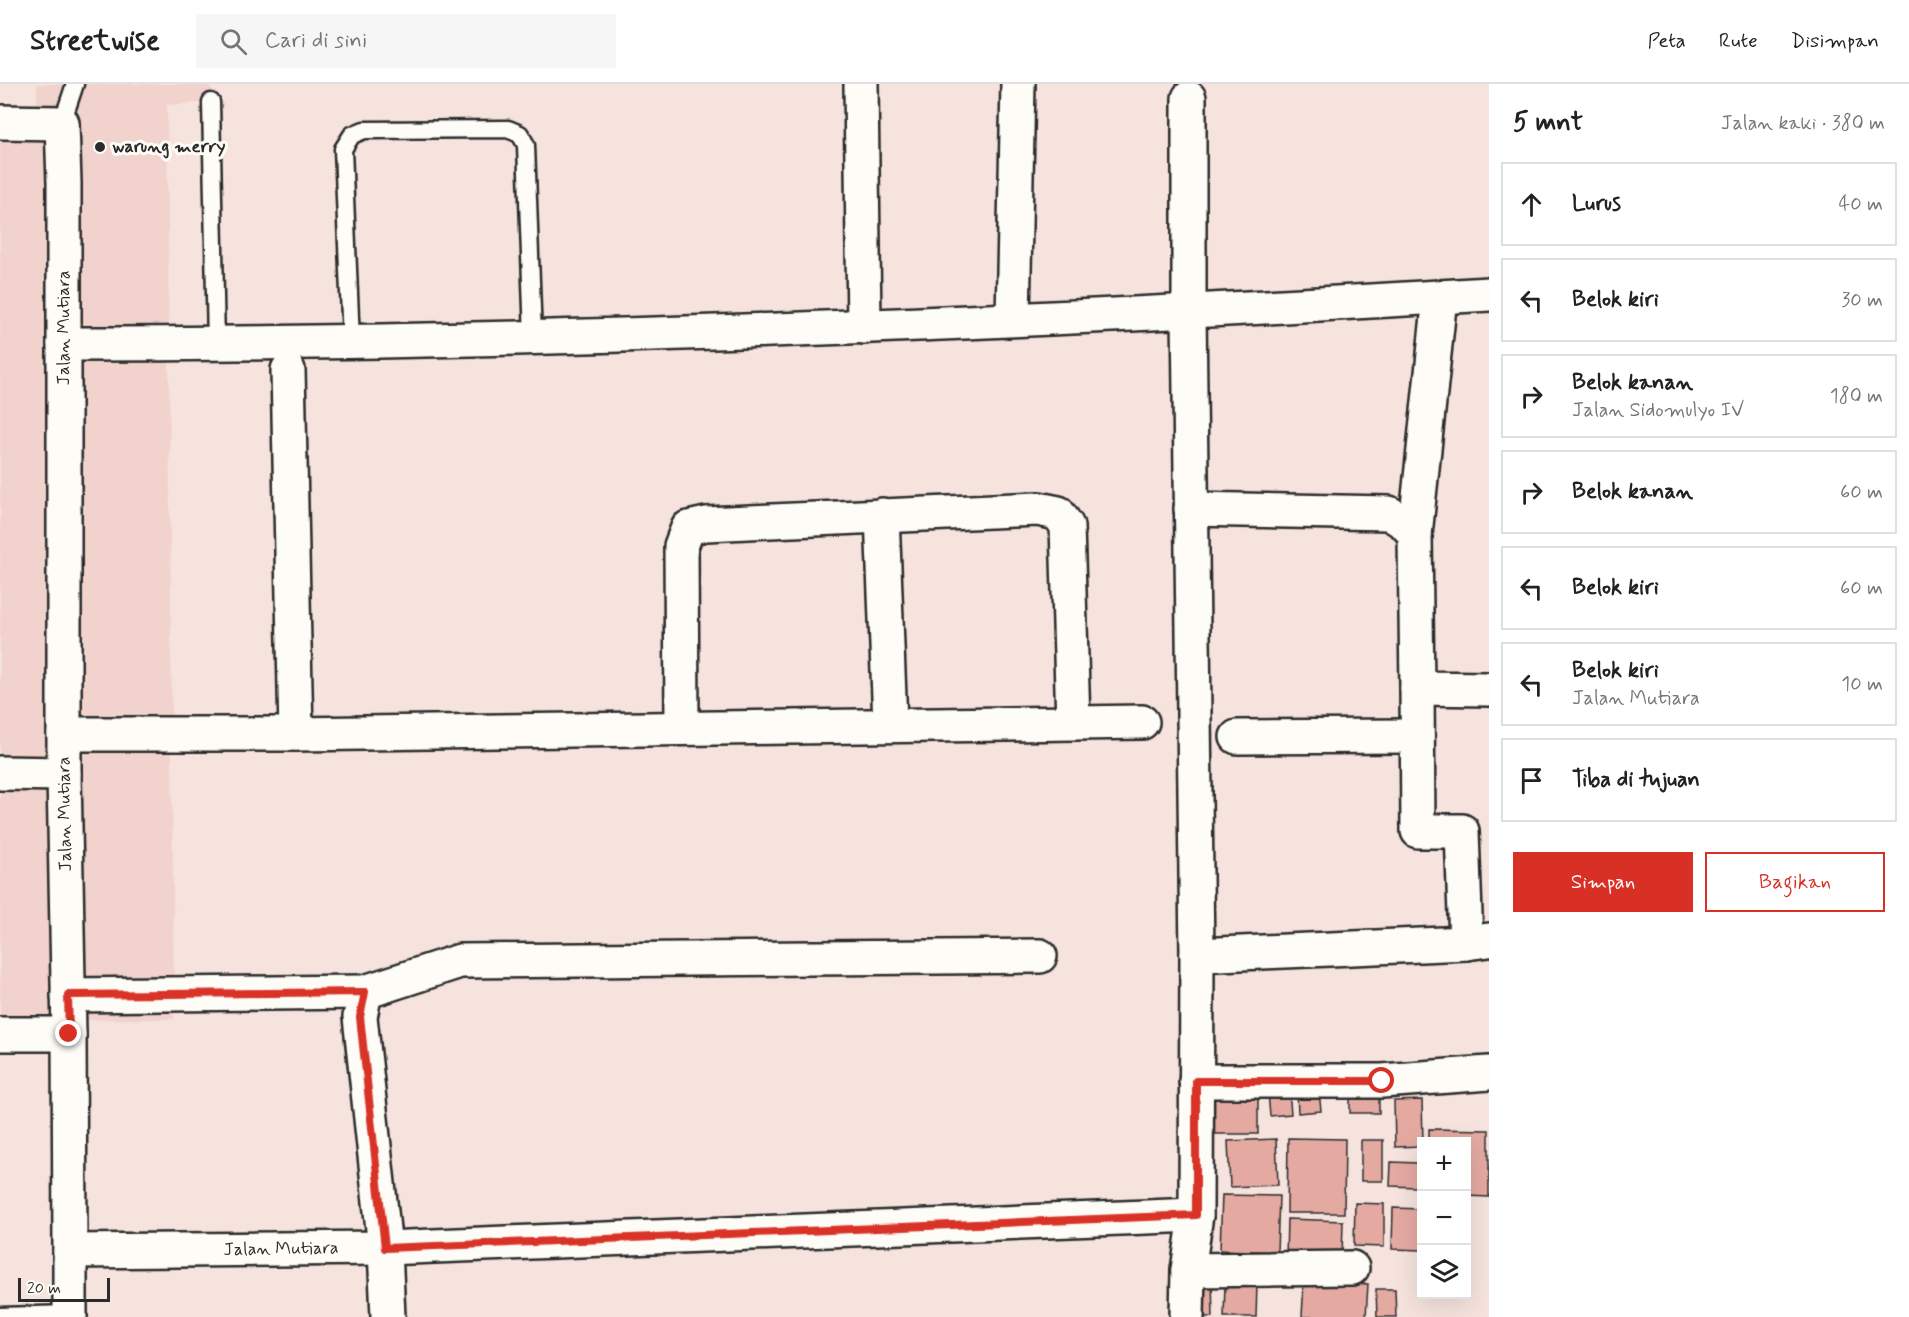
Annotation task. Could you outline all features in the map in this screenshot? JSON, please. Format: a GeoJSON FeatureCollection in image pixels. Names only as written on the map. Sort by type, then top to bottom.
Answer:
{"type":"FeatureCollection","features":[{"type":"Feature","properties":{"kind":"street"},"geometry":{"type":"LineString","coordinates":[[861,84],[864,327]]}},
{"type":"Feature","properties":{"kind":"street"},"geometry":{"type":"LineString","coordinates":[[1013,319],[1018,84]]}},
{"type":"Feature","properties":{"kind":"street"},"geometry":{"type":"LineString","coordinates":[[1187,1317],[1188,1270],[1196,1215],[1197,956],[1189,312],[1189,98]]}},
{"type":"Feature","properties":{"kind":"street"},"geometry":{"type":"LineString","coordinates":[[0,122],[62,123]]}},
{"type":"Feature","properties":{"kind":"street","name":"Jalan Mutiara"},"geometry":{"type":"LineString","coordinates":[[62,123],[64,183],[64,774],[70,1251],[385,1248],[1196,1215]]}},
{"type":"Feature","properties":{"kind":"street"},"geometry":{"type":"LineString","coordinates":[[64,344],[216,344],[864,327],[1189,312],[1489,294]]}},
{"type":"Feature","properties":{"kind":"street"},"geometry":{"type":"LineString","coordinates":[[1197,956],[1478,942],[1462,831],[1418,831],[1415,535],[1440,297]]}},
{"type":"Feature","properties":{"kind":"street"},"geometry":{"type":"LineString","coordinates":[[288,370],[296,734]]}},
{"type":"Feature","properties":{"kind":"street"},"geometry":{"type":"LineString","coordinates":[[682,728],[681,546],[687,528],[706,524],[1038,509],[1058,513],[1067,526],[1073,722]]}},
{"type":"Feature","properties":{"kind":"street"},"geometry":{"type":"LineString","coordinates":[[1191,509],[1389,513],[1405,523],[1415,535]]}},
{"type":"Feature","properties":{"kind":"street"},"geometry":{"type":"LineString","coordinates":[[882,515],[890,724]]}},
{"type":"Feature","properties":{"kind":"street"},"geometry":{"type":"LineString","coordinates":[[1417,688],[1489,689]]}},
{"type":"Feature","properties":{"kind":"street"},"geometry":{"type":"LineString","coordinates":[[64,734],[296,734],[1142,722]]}},
{"type":"Feature","properties":{"kind":"street"},"geometry":{"type":"LineString","coordinates":[[1237,737],[1418,735]]}},
{"type":"Feature","properties":{"kind":"street"},"geometry":{"type":"LineString","coordinates":[[0,773],[64,774]]}},
{"type":"Feature","properties":{"kind":"street"},"geometry":{"type":"LineString","coordinates":[[68,995],[365,992],[460,960],[1040,956]]}},
{"type":"Feature","properties":{"kind":"street"},"geometry":{"type":"LineString","coordinates":[[365,992],[360,1017],[385,1248],[388,1317]]}},
{"type":"Feature","properties":{"kind":"street"},"geometry":{"type":"LineString","coordinates":[[0,1034],[69,1034]]}},
{"type":"Feature","properties":{"kind":"street"},"geometry":{"type":"LineString","coordinates":[[1196,1081],[1382,1081],[1489,1073]]}},
{"type":"Feature","properties":{"kind":"street"},"geometry":{"type":"LineString","coordinates":[[70,1251],[70,1316]]}},
{"type":"Feature","properties":{"kind":"street"},"geometry":{"type":"LineString","coordinates":[[1188,1270],[1352,1268]]}},
{"type":"Feature","properties":{"kind":"lane"},"geometry":{"type":"LineString","coordinates":[[62,123],[75,84]]}},
{"type":"Feature","properties":{"kind":"lane"},"geometry":{"type":"LineString","coordinates":[[211,102],[216,344]]}},
{"type":"Feature","properties":{"kind":"lane"},"geometry":{"type":"LineString","coordinates":[[351,341],[343,149],[352,135],[364,130],[508,129],[520,134],[526,145],[533,337]]}},
{"type":"Feature","properties":{"kind":"lane"},"geometry":{"type":"LineString","coordinates":[[0,1316],[70,1316]]}},
{"type":"Feature","properties":{"kind":"shaded area"},"geometry":{"type":"Polygon","coordinates":[[[37,84],[207,84],[225,105],[211,102],[167,105],[174,1019],[0,1020],[0,107],[37,107],[37,84]]]}},
{"type":"Feature","properties":{"kind":"building"},"geometry":{"type":"Polygon","coordinates":[[[1289,1091],[1291,1114],[1270,1116],[1268,1093],[1289,1091]]]}},
{"type":"Feature","properties":{"kind":"building"},"geometry":{"type":"Polygon","coordinates":[[[1319,1091],[1321,1111],[1298,1113],[1297,1093],[1319,1091]]]}},
{"type":"Feature","properties":{"kind":"building"},"geometry":{"type":"Polygon","coordinates":[[[1350,1093],[1379,1093],[1379,1113],[1350,1113],[1350,1093]]]}},
{"type":"Feature","properties":{"kind":"building"},"geometry":{"type":"Polygon","coordinates":[[[1200,1098],[1258,1099],[1258,1134],[1199,1134],[1200,1098]]]}},
{"type":"Feature","properties":{"kind":"building"},"geometry":{"type":"Polygon","coordinates":[[[1422,1100],[1423,1137],[1417,1137],[1417,1146],[1395,1147],[1394,1101],[1422,1100]]]}},
{"type":"Feature","properties":{"kind":"building"},"geometry":{"type":"Polygon","coordinates":[[[1429,1129],[1489,1130],[1489,1197],[1471,1196],[1471,1137],[1429,1137],[1429,1129]]]}},
{"type":"Feature","properties":{"kind":"building"},"geometry":{"type":"Polygon","coordinates":[[[1288,1138],[1345,1139],[1344,1213],[1287,1213],[1288,1138]]]}},
{"type":"Feature","properties":{"kind":"building"},"geometry":{"type":"Polygon","coordinates":[[[1276,1139],[1278,1185],[1230,1187],[1228,1141],[1276,1139]]]}},
{"type":"Feature","properties":{"kind":"building"},"geometry":{"type":"Polygon","coordinates":[[[1361,1140],[1383,1140],[1383,1181],[1361,1181],[1361,1140]]]}},
{"type":"Feature","properties":{"kind":"building"},"geometry":{"type":"Polygon","coordinates":[[[1391,1162],[1417,1163],[1417,1187],[1390,1186],[1391,1162]]]}},
{"type":"Feature","properties":{"kind":"building"},"geometry":{"type":"Polygon","coordinates":[[[1222,1195],[1279,1196],[1277,1252],[1220,1250],[1222,1195]]]}},
{"type":"Feature","properties":{"kind":"building"},"geometry":{"type":"Polygon","coordinates":[[[1355,1203],[1384,1204],[1384,1247],[1354,1246],[1355,1203]]]}},
{"type":"Feature","properties":{"kind":"building"},"geometry":{"type":"Polygon","coordinates":[[[1393,1208],[1417,1209],[1417,1250],[1392,1249],[1393,1208]]]}},
{"type":"Feature","properties":{"kind":"building"},"geometry":{"type":"Polygon","coordinates":[[[1287,1219],[1343,1221],[1342,1259],[1286,1258],[1287,1219]]]}},
{"type":"Feature","properties":{"kind":"building"},"geometry":{"type":"Polygon","coordinates":[[[1193,1280],[1212,1280],[1213,1317],[1195,1317],[1193,1280]]]}},
{"type":"Feature","properties":{"kind":"building"},"geometry":{"type":"Polygon","coordinates":[[[1304,1280],[1368,1284],[1366,1317],[1302,1317],[1304,1280]]]}},
{"type":"Feature","properties":{"kind":"building"},"geometry":{"type":"Polygon","coordinates":[[[1225,1283],[1257,1284],[1256,1317],[1224,1317],[1225,1283]]]}},
{"type":"Feature","properties":{"kind":"building"},"geometry":{"type":"Polygon","coordinates":[[[1376,1289],[1395,1289],[1396,1317],[1377,1317],[1376,1289]]]}},
{"type":"Feature","properties":{"kind":"place","name":"warung merry"},"geometry":{"type":"Point","coordinates":[100,147]}},
{"type":"Feature","properties":{"kind":"route"},"geometry":{"type":"LineString","coordinates":[[69,1034],[68,995],[365,992],[360,1017],[363,1056],[385,1248],[1196,1215],[1196,1081],[1382,1081]]}}]}
